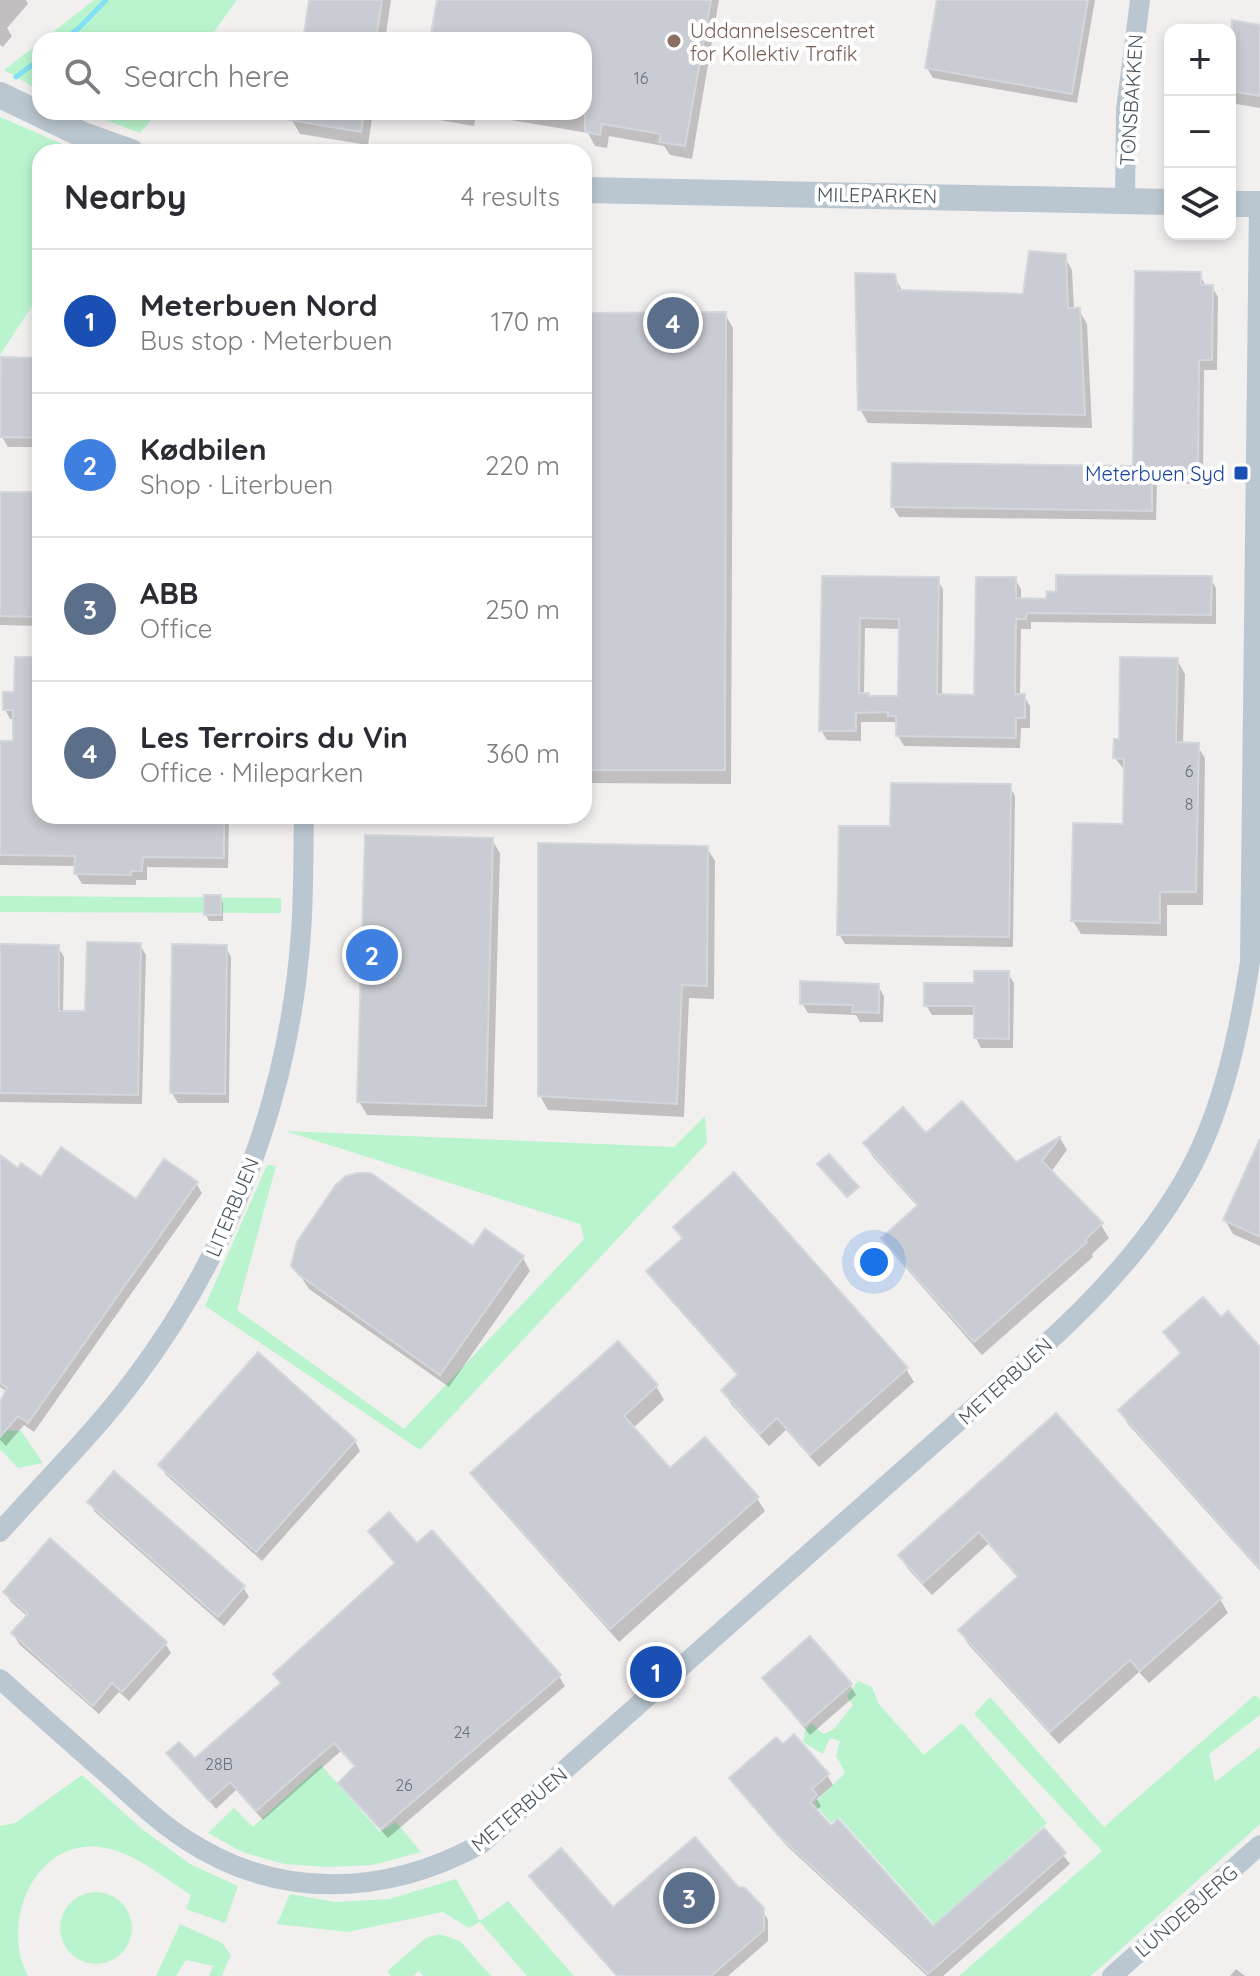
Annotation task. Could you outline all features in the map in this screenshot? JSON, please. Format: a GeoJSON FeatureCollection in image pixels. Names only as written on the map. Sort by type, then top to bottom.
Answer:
{"type":"FeatureCollection","features":[{"type":"Feature","properties":{"kind":"street","name":"TONSBAKKEN"},"geometry":{"type":"LineString","coordinates":[[1125,200],[1126,110],[1140,0]]}},
{"type":"Feature","properties":{"kind":"street"},"geometry":{"type":"LineString","coordinates":[[0,95],[32,110]]}},
{"type":"Feature","properties":{"kind":"street"},"geometry":{"type":"LineString","coordinates":[[52,120],[108,144]]}},
{"type":"Feature","properties":{"kind":"street","name":"MILEPARKEN"},"geometry":{"type":"LineString","coordinates":[[592,190],[1164,202]]}},
{"type":"Feature","properties":{"kind":"street"},"geometry":{"type":"LineString","coordinates":[[1236,204],[1259,204]]}},
{"type":"Feature","properties":{"kind":"street","name":"METERBUEN"},"geometry":{"type":"LineString","coordinates":[[0,1679],[152,1814],[184,1839],[225,1862],[266,1876],[317,1884],[380,1882],[417,1873],[481,1844],[1021,1366],[1112,1279],[1152,1230],[1192,1167],[1219,1100],[1240,1025],[1250,962],[1259,204]]}},
{"type":"Feature","properties":{"kind":"street","name":"LITERBUEN"},"geometry":{"type":"LineString","coordinates":[[0,1532],[131,1383],[162,1340],[210,1260],[243,1188],[270,1113],[291,1017],[301,932],[304,824]]}},
{"type":"Feature","properties":{"kind":"street","name":"LUNDEBJERG"},"geometry":{"type":"LineString","coordinates":[[1112,1976],[1260,1845]]}},
{"type":"Feature","properties":{"kind":"green space"},"geometry":{"type":"Polygon","coordinates":[[[94,0],[237,0],[214,32],[53,32],[94,0]]]}},
{"type":"Feature","properties":{"kind":"green space"},"geometry":{"type":"Polygon","coordinates":[[[32,48],[32,86],[4,70],[32,48]]]}},
{"type":"Feature","properties":{"kind":"green space"},"geometry":{"type":"Polygon","coordinates":[[[0,117],[62,144],[32,144],[32,306],[0,355],[0,117]]]}},
{"type":"Feature","properties":{"kind":"green space"},"geometry":{"type":"Polygon","coordinates":[[[106,120],[151,120],[140,133],[106,120]]]}},
{"type":"Feature","properties":{"kind":"green space"},"geometry":{"type":"Polygon","coordinates":[[[0,896],[281,898],[281,913],[0,912],[0,896]]]}},
{"type":"Feature","properties":{"kind":"green space"},"geometry":{"type":"Polygon","coordinates":[[[705,1116],[707,1143],[420,1450],[205,1306],[267,1165],[276,1166],[237,1310],[404,1429],[584,1239],[580,1224],[285,1131],[674,1147],[705,1116]]]}},
{"type":"Feature","properties":{"kind":"green space"},"geometry":{"type":"Polygon","coordinates":[[[0,1430],[21,1431],[43,1463],[18,1468],[0,1449],[0,1430]]]}},
{"type":"Feature","properties":{"kind":"green space"},"geometry":{"type":"Polygon","coordinates":[[[858,1681],[872,1687],[878,1703],[924,1755],[962,1723],[1047,1823],[934,1924],[839,1817],[831,1823],[814,1803],[845,1773],[836,1756],[840,1741],[830,1738],[823,1754],[803,1742],[805,1731],[811,1723],[823,1734],[834,1729],[853,1705],[847,1696],[858,1681]]]}},
{"type":"Feature","properties":{"kind":"green space"},"geometry":{"type":"Polygon","coordinates":[[[1255,1695],[1260,1700],[1260,1715],[1209,1754],[1215,1782],[1260,1747],[1260,1824],[1091,1976],[959,1976],[1102,1851],[974,1714],[990,1697],[1104,1827],[1255,1695]]]}},
{"type":"Feature","properties":{"kind":"green space"},"geometry":{"type":"Polygon","coordinates":[[[321,1765],[380,1832],[396,1822],[421,1852],[373,1865],[328,1867],[284,1864],[242,1852],[208,1833],[234,1808],[253,1827],[321,1765]]]}},
{"type":"Feature","properties":{"kind":"green space"},"geometry":{"type":"Polygon","coordinates":[[[82,1775],[142,1829],[190,1864],[238,1886],[225,1923],[186,1909],[191,1895],[136,1859],[112,1849],[76,1848],[57,1857],[41,1871],[29,1889],[21,1910],[18,1933],[20,1955],[28,1976],[0,1976],[0,1826],[15,1823],[82,1775]]]}},
{"type":"Feature","properties":{"kind":"green space"},"geometry":{"type":"Polygon","coordinates":[[[456,1879],[480,1921],[508,1901],[574,1976],[527,1976],[480,1922],[469,1928],[443,1912],[348,1932],[277,1924],[290,1894],[335,1902],[389,1899],[456,1879]]]}},
{"type":"Feature","properties":{"kind":"green space"},"geometry":{"type":"Polygon","coordinates":[[[96,1892],[122,1902],[132,1928],[122,1954],[96,1964],[70,1954],[60,1928],[70,1902],[96,1892]]]}},
{"type":"Feature","properties":{"kind":"green space"},"geometry":{"type":"Polygon","coordinates":[[[180,1924],[222,1943],[231,1955],[222,1976],[209,1976],[213,1966],[186,1960],[176,1976],[156,1976],[180,1924]]]}},
{"type":"Feature","properties":{"kind":"green space"},"geometry":{"type":"Polygon","coordinates":[[[439,1934],[460,1941],[491,1976],[423,1976],[419,1971],[413,1976],[391,1976],[387,1971],[426,1938],[439,1934]]]}},
{"type":"Feature","properties":{"kind":"building"},"geometry":{"type":"Polygon","coordinates":[[[309,0],[382,0],[377,32],[304,32],[309,0]]]}},
{"type":"Feature","properties":{"kind":"building"},"geometry":{"type":"Polygon","coordinates":[[[437,0],[711,0],[685,146],[659,142],[661,134],[602,124],[600,135],[585,132],[585,120],[592,120],[592,32],[431,32],[437,0]]]}},
{"type":"Feature","properties":{"kind":"building"},"geometry":{"type":"Polygon","coordinates":[[[937,0],[1088,0],[1072,94],[925,68],[937,0]]]}},
{"type":"Feature","properties":{"kind":"building"},"geometry":{"type":"Polygon","coordinates":[[[1232,20],[1260,25],[1260,96],[1236,92],[1236,24],[1232,24],[1232,20]]]}},
{"type":"Feature","properties":{"kind":"building"},"geometry":{"type":"Polygon","coordinates":[[[289,120],[363,120],[361,132],[289,120]]]}},
{"type":"Feature","properties":{"kind":"building"},"geometry":{"type":"Polygon","coordinates":[[[1029,251],[1066,254],[1068,308],[1080,308],[1085,415],[858,410],[855,273],[895,274],[898,290],[1023,294],[1029,251]]]}},
{"type":"Feature","properties":{"kind":"building"},"geometry":{"type":"Polygon","coordinates":[[[1135,271],[1201,272],[1201,285],[1213,285],[1212,360],[1199,360],[1198,475],[1152,474],[1152,511],[891,507],[892,463],[1133,466],[1135,271]]]}},
{"type":"Feature","properties":{"kind":"building"},"geometry":{"type":"Polygon","coordinates":[[[726,312],[725,770],[592,770],[592,313],[726,312]]]}},
{"type":"Feature","properties":{"kind":"building"},"geometry":{"type":"Polygon","coordinates":[[[1,357],[32,358],[32,438],[0,437],[1,357]]]}},
{"type":"Feature","properties":{"kind":"building"},"geometry":{"type":"Polygon","coordinates":[[[0,492],[32,492],[32,617],[0,616],[0,492]]]}},
{"type":"Feature","properties":{"kind":"building"},"geometry":{"type":"Polygon","coordinates":[[[1056,575],[1212,576],[1211,615],[1027,613],[1026,619],[1016,619],[1015,694],[1025,694],[1025,718],[1016,718],[1016,738],[896,736],[896,716],[888,716],[888,712],[856,713],[856,731],[819,731],[822,576],[939,577],[937,694],[974,695],[976,577],[1016,577],[1016,598],[1046,599],[1047,591],[1056,592],[1056,575]],[[860,618],[859,693],[898,696],[899,619],[860,618]]]}},
{"type":"Feature","properties":{"kind":"building"},"geometry":{"type":"Polygon","coordinates":[[[15,657],[32,657],[32,824],[224,824],[224,858],[143,857],[142,871],[131,871],[131,875],[74,874],[75,856],[0,855],[0,741],[13,741],[13,710],[3,710],[3,692],[14,692],[15,657]]]}},
{"type":"Feature","properties":{"kind":"building"},"geometry":{"type":"Polygon","coordinates":[[[1120,657],[1178,658],[1176,742],[1199,743],[1196,892],[1160,892],[1160,923],[1071,921],[1073,823],[1123,824],[1124,759],[1113,758],[1114,739],[1119,739],[1120,657]]]}},
{"type":"Feature","properties":{"kind":"building"},"geometry":{"type":"Polygon","coordinates":[[[891,783],[1011,784],[1009,937],[837,935],[839,826],[890,826],[891,783]]]}},
{"type":"Feature","properties":{"kind":"building"},"geometry":{"type":"Polygon","coordinates":[[[365,835],[493,838],[486,1106],[357,1102],[365,835]]]}},
{"type":"Feature","properties":{"kind":"building"},"geometry":{"type":"Polygon","coordinates":[[[538,843],[708,846],[707,986],[682,985],[677,1104],[538,1096],[538,843]]]}},
{"type":"Feature","properties":{"kind":"building"},"geometry":{"type":"Polygon","coordinates":[[[204,895],[221,895],[221,915],[204,915],[204,895]]]}},
{"type":"Feature","properties":{"kind":"building"},"geometry":{"type":"Polygon","coordinates":[[[87,942],[141,943],[138,1095],[0,1093],[0,944],[59,945],[59,1011],[85,1011],[87,942]]]}},
{"type":"Feature","properties":{"kind":"building"},"geometry":{"type":"Polygon","coordinates":[[[172,944],[227,945],[225,1094],[170,1093],[172,944]]]}},
{"type":"Feature","properties":{"kind":"building"},"geometry":{"type":"Polygon","coordinates":[[[974,971],[1009,971],[1009,1039],[974,1038],[974,1006],[924,1006],[924,983],[974,983],[974,971]]]}},
{"type":"Feature","properties":{"kind":"building"},"geometry":{"type":"Polygon","coordinates":[[[800,981],[879,984],[879,1013],[852,1012],[853,1005],[800,1004],[800,981]]]}},
{"type":"Feature","properties":{"kind":"building"},"geometry":{"type":"Polygon","coordinates":[[[962,1101],[1016,1162],[1061,1136],[1042,1161],[1103,1223],[1085,1240],[1087,1242],[974,1342],[881,1238],[918,1205],[863,1143],[903,1107],[926,1133],[962,1101]]]}},
{"type":"Feature","properties":{"kind":"building"},"geometry":{"type":"Polygon","coordinates":[[[1260,1139],[1260,1237],[1223,1220],[1260,1139]]]}},
{"type":"Feature","properties":{"kind":"building"},"geometry":{"type":"Polygon","coordinates":[[[61,1147],[136,1199],[164,1159],[198,1182],[28,1423],[18,1416],[0,1437],[0,1402],[7,1388],[0,1383],[0,1155],[18,1168],[21,1163],[41,1177],[61,1147]]]}},
{"type":"Feature","properties":{"kind":"building"},"geometry":{"type":"Polygon","coordinates":[[[829,1154],[859,1187],[847,1197],[817,1164],[829,1154]]]}},
{"type":"Feature","properties":{"kind":"building"},"geometry":{"type":"Polygon","coordinates":[[[734,1172],[908,1368],[810,1455],[777,1418],[760,1434],[721,1390],[738,1374],[646,1271],[683,1238],[673,1227],[734,1172]]]}},
{"type":"Feature","properties":{"kind":"building"},"geometry":{"type":"Polygon","coordinates":[[[371,1173],[473,1246],[485,1229],[524,1256],[440,1375],[299,1275],[291,1266],[297,1242],[335,1186],[346,1176],[371,1173]]]}},
{"type":"Feature","properties":{"kind":"building"},"geometry":{"type":"Polygon","coordinates":[[[1203,1297],[1221,1317],[1228,1311],[1260,1347],[1260,1569],[1118,1410],[1181,1353],[1163,1332],[1203,1297]]]}},
{"type":"Feature","properties":{"kind":"building"},"geometry":{"type":"Polygon","coordinates":[[[618,1341],[658,1385],[624,1416],[670,1468],[705,1437],[759,1497],[610,1629],[470,1473],[618,1341]]]}},
{"type":"Feature","properties":{"kind":"building"},"geometry":{"type":"Polygon","coordinates":[[[258,1352],[356,1440],[256,1552],[158,1465],[258,1352]]]}},
{"type":"Feature","properties":{"kind":"building"},"geometry":{"type":"Polygon","coordinates":[[[1056,1413],[1222,1598],[1140,1671],[1130,1660],[1050,1732],[958,1630],[1018,1576],[979,1532],[923,1583],[898,1555],[1056,1413]]]}},
{"type":"Feature","properties":{"kind":"building"},"geometry":{"type":"Polygon","coordinates":[[[114,1471],[245,1586],[218,1617],[87,1502],[114,1471]]]}},
{"type":"Feature","properties":{"kind":"building"},"geometry":{"type":"Polygon","coordinates":[[[389,1512],[417,1543],[432,1530],[561,1675],[381,1829],[338,1783],[355,1766],[334,1743],[256,1811],[230,1782],[209,1801],[166,1753],[179,1742],[195,1758],[281,1683],[273,1674],[395,1563],[368,1531],[389,1512]]]}},
{"type":"Feature","properties":{"kind":"building"},"geometry":{"type":"Polygon","coordinates":[[[50,1538],[167,1642],[122,1692],[112,1683],[93,1706],[11,1633],[28,1614],[3,1592],[50,1538]]]}},
{"type":"Feature","properties":{"kind":"building"},"geometry":{"type":"Polygon","coordinates":[[[810,1636],[852,1684],[804,1726],[762,1678],[810,1636]]]}},
{"type":"Feature","properties":{"kind":"building"},"geometry":{"type":"Polygon","coordinates":[[[794,1734],[829,1774],[812,1789],[817,1795],[810,1802],[831,1826],[838,1819],[933,1926],[1044,1828],[1066,1853],[928,1974],[778,1835],[729,1778],[776,1737],[783,1744],[794,1734]]]}},
{"type":"Feature","properties":{"kind":"building"},"geometry":{"type":"Polygon","coordinates":[[[695,1837],[738,1887],[745,1888],[764,1908],[764,1930],[711,1976],[617,1976],[529,1876],[561,1848],[613,1907],[695,1837]]]}},
{"type":"Feature","properties":{"kind":"waterway"},"geometry":{"type":"LineString","coordinates":[[74,32],[106,0]]}},
{"type":"Feature","properties":{"kind":"waterway"},"geometry":{"type":"LineString","coordinates":[[16,77],[32,65]]}},
{"type":"Feature","properties":{"kind":"place","name":"Uddannelsescentret for Kollektiv Trafik"},"geometry":{"type":"Point","coordinates":[674,41]}},
{"type":"Feature","properties":{"kind":"place","name":"Les Terroirs du Vin"},"geometry":{"type":"Point","coordinates":[673,323]}},
{"type":"Feature","properties":{"kind":"place","name":"Meterbuen Syd"},"geometry":{"type":"Point","coordinates":[1241,473]}},
{"type":"Feature","properties":{"kind":"place","name":"Kødbilen"},"geometry":{"type":"Point","coordinates":[372,955]}},
{"type":"Feature","properties":{"kind":"place","name":"Meterbuen Nord"},"geometry":{"type":"Point","coordinates":[656,1672]}},
{"type":"Feature","properties":{"kind":"place","name":"ABB"},"geometry":{"type":"Point","coordinates":[689,1898]}}]}
